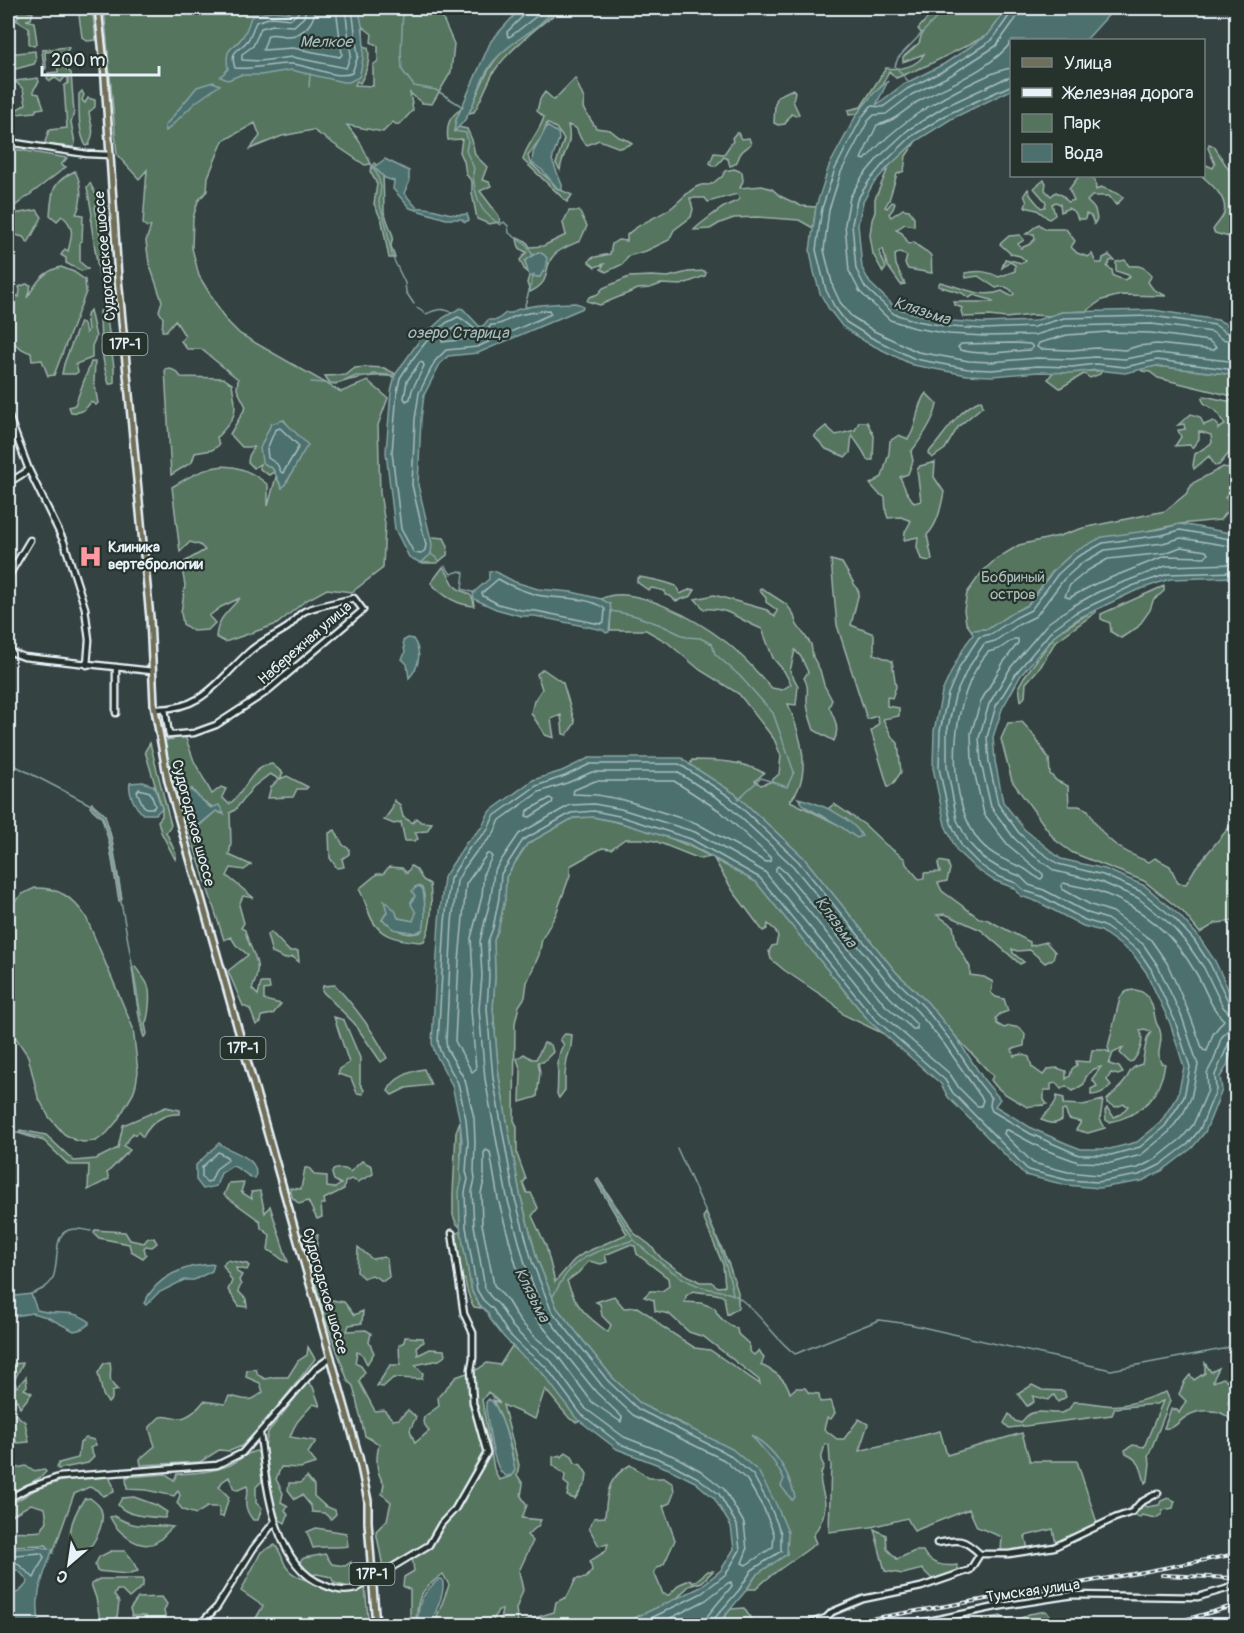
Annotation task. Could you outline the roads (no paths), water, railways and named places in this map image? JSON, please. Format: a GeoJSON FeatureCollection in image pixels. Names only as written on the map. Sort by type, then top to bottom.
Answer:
{"type":"FeatureCollection","features":[{"type":"Feature","properties":{"kind":"main road","name":"Судогодское шоссе"},"geometry":{"type":"LineString","coordinates":[[98,8],[104,63],[118,278],[150,618],[154,709],[168,781],[364,1477],[376,1626]]}},
{"type":"Feature","properties":{"kind":"street"},"geometry":{"type":"LineString","coordinates":[[8,142],[87,154],[109,155]]}},
{"type":"Feature","properties":{"kind":"street"},"geometry":{"type":"LineString","coordinates":[[8,414],[29,470],[64,542],[85,609],[89,640],[87,665]]}},
{"type":"Feature","properties":{"kind":"street"},"geometry":{"type":"LineString","coordinates":[[8,483],[29,470]]}},
{"type":"Feature","properties":{"kind":"street"},"geometry":{"type":"LineString","coordinates":[[8,578],[30,540]]}},
{"type":"Feature","properties":{"kind":"street","name":"Набережная улица"},"geometry":{"type":"LineString","coordinates":[[154,709],[165,709],[190,703],[211,691],[265,638],[288,627],[304,611],[354,598],[363,609],[265,693],[216,725],[194,733],[169,735],[165,709]]}},
{"type":"Feature","properties":{"kind":"street"},"geometry":{"type":"LineString","coordinates":[[8,651],[24,657],[152,671]]}},
{"type":"Feature","properties":{"kind":"street"},"geometry":{"type":"LineString","coordinates":[[116,667],[116,713]]}},
{"type":"Feature","properties":{"kind":"street"},"geometry":{"type":"LineString","coordinates":[[260,1434],[267,1491],[275,1521],[299,1570],[308,1578],[346,1591],[356,1589],[429,1545],[441,1524],[456,1509],[487,1453],[474,1403],[471,1370],[473,1333],[464,1314],[452,1233]]}},
{"type":"Feature","properties":{"kind":"street"},"geometry":{"type":"LineString","coordinates":[[8,1499],[28,1488],[59,1477],[217,1465],[242,1453],[316,1368],[331,1357]]}},
{"type":"Feature","properties":{"kind":"street"},"geometry":{"type":"LineString","coordinates":[[937,1543],[957,1539],[967,1542],[980,1554],[1009,1554],[1054,1547],[1131,1512],[1140,1503],[1158,1493]]}},
{"type":"Feature","properties":{"kind":"street"},"geometry":{"type":"LineString","coordinates":[[198,1626],[217,1606],[253,1549],[275,1521]]}},
{"type":"Feature","properties":{"kind":"street"},"geometry":{"type":"LineString","coordinates":[[802,1626],[826,1618],[832,1612],[863,1599],[921,1587],[970,1570],[980,1554]]}},
{"type":"Feature","properties":{"kind":"street","name":"Тумская улица"},"geometry":{"type":"LineString","coordinates":[[904,1626],[996,1607],[1072,1595],[1198,1597],[1236,1584]]}},
{"type":"Feature","properties":{"kind":"water","name":"Мелкое"},"geometry":{"type":"Polygon","coordinates":[[[295,8],[358,8],[364,43],[359,77],[343,82],[291,70],[261,75],[240,75],[228,80],[220,77],[228,69],[227,55],[240,41],[251,17],[272,11],[289,13],[295,8]]]}},
{"type":"Feature","properties":{"kind":"water"},"geometry":{"type":"Polygon","coordinates":[[[521,8],[555,8],[548,17],[494,61],[483,79],[466,118],[454,131],[456,120],[491,41],[521,8]]]}},
{"type":"Feature","properties":{"kind":"water"},"geometry":{"type":"Polygon","coordinates":[[[1008,8],[1115,8],[1087,39],[1010,39],[1010,90],[951,119],[916,141],[889,166],[873,184],[863,202],[858,224],[862,268],[870,283],[896,308],[950,321],[984,323],[1034,321],[1062,312],[1153,310],[1218,320],[1236,329],[1236,378],[1227,374],[1156,366],[1125,373],[1096,370],[1072,373],[967,375],[913,365],[866,342],[842,326],[829,309],[820,293],[810,251],[816,207],[829,166],[857,114],[874,93],[888,81],[876,105],[904,84],[944,64],[988,35],[1008,8]]]}},
{"type":"Feature","properties":{"kind":"water"},"geometry":{"type":"Polygon","coordinates":[[[213,82],[220,85],[196,102],[166,131],[165,126],[197,87],[213,82]]]}},
{"type":"Feature","properties":{"kind":"water"},"geometry":{"type":"Polygon","coordinates":[[[547,126],[558,133],[559,139],[552,160],[562,185],[562,189],[559,190],[542,170],[532,163],[533,153],[547,126]]]}},
{"type":"Feature","properties":{"kind":"water"},"geometry":{"type":"Polygon","coordinates":[[[385,159],[409,171],[409,183],[404,193],[417,208],[460,215],[467,214],[469,220],[465,222],[461,219],[446,219],[410,208],[393,189],[394,181],[385,178],[374,167],[385,159]]]}},
{"type":"Feature","properties":{"kind":"water"},"geometry":{"type":"Polygon","coordinates":[[[538,252],[547,258],[545,268],[540,277],[529,276],[525,261],[538,252]]]}},
{"type":"Feature","properties":{"kind":"water","name":"озеро Старица"},"geometry":{"type":"Polygon","coordinates":[[[575,303],[582,305],[583,308],[478,353],[448,356],[440,364],[424,395],[421,419],[418,485],[432,544],[431,554],[421,563],[409,557],[395,529],[386,452],[391,392],[395,375],[421,338],[443,318],[460,308],[480,327],[488,320],[497,320],[506,313],[523,308],[575,303]]]}},
{"type":"Feature","properties":{"kind":"water"},"geometry":{"type":"Polygon","coordinates":[[[283,420],[308,445],[282,488],[273,469],[262,462],[260,448],[271,424],[283,420]]]}},
{"type":"Feature","properties":{"kind":"water","name":"Клязьма"},"geometry":{"type":"Polygon","coordinates":[[[1180,524],[1236,534],[1236,577],[1170,579],[1135,591],[1079,618],[1057,633],[1021,675],[1002,709],[993,737],[1003,802],[1024,829],[1061,859],[1105,869],[1145,886],[1179,915],[1198,936],[1215,961],[1236,1006],[1233,1046],[1227,1066],[1220,1077],[1222,1090],[1205,1132],[1192,1148],[1163,1170],[1142,1181],[1099,1188],[1066,1185],[1025,1175],[948,1097],[941,1084],[870,1022],[756,882],[689,844],[618,822],[593,817],[573,818],[527,844],[506,877],[505,899],[494,940],[493,1009],[499,1077],[520,1194],[537,1259],[557,1308],[613,1378],[642,1405],[732,1449],[758,1471],[788,1532],[787,1554],[757,1574],[717,1625],[619,1625],[699,1588],[721,1570],[734,1549],[731,1526],[714,1498],[695,1482],[669,1469],[617,1449],[576,1418],[541,1371],[503,1336],[472,1292],[460,1227],[459,1191],[462,1179],[460,1173],[462,1142],[460,1121],[452,1085],[432,1043],[439,921],[444,877],[466,843],[482,827],[489,812],[533,780],[562,771],[589,758],[682,758],[734,793],[803,857],[896,972],[928,1003],[956,1037],[984,1080],[1000,1099],[995,1106],[1033,1129],[1081,1149],[1110,1149],[1137,1142],[1160,1123],[1178,1095],[1184,1067],[1170,1023],[1146,972],[1133,954],[1101,931],[1083,926],[1038,902],[1021,896],[1014,888],[993,880],[975,868],[957,851],[945,825],[933,768],[934,731],[942,692],[955,664],[973,635],[971,630],[988,629],[1028,605],[1053,571],[1074,552],[1102,537],[1161,529],[1180,524]]]}},
{"type":"Feature","properties":{"kind":"water"},"geometry":{"type":"Polygon","coordinates":[[[494,571],[515,582],[538,589],[572,592],[601,599],[610,604],[609,632],[535,616],[521,616],[496,609],[474,599],[473,593],[489,579],[489,572],[494,571]]]}},
{"type":"Feature","properties":{"kind":"water"},"geometry":{"type":"Polygon","coordinates":[[[408,638],[413,639],[419,654],[416,669],[409,678],[407,664],[402,659],[405,653],[403,641],[408,638]]]}},
{"type":"Feature","properties":{"kind":"water"},"geometry":{"type":"Polygon","coordinates":[[[143,782],[154,786],[162,808],[156,814],[143,814],[133,800],[130,783],[143,782]]]}},
{"type":"Feature","properties":{"kind":"water"},"geometry":{"type":"Polygon","coordinates":[[[182,785],[194,792],[211,808],[219,805],[224,814],[216,811],[199,825],[191,820],[182,785]]]}},
{"type":"Feature","properties":{"kind":"water"},"geometry":{"type":"Polygon","coordinates":[[[798,798],[815,803],[842,817],[850,822],[862,836],[857,838],[804,806],[798,798]]]}},
{"type":"Feature","properties":{"kind":"water"},"geometry":{"type":"Polygon","coordinates":[[[418,886],[422,888],[424,896],[423,929],[415,933],[393,929],[382,920],[387,912],[384,901],[395,910],[398,918],[413,921],[416,913],[411,904],[415,896],[412,891],[418,886]]]}},
{"type":"Feature","properties":{"kind":"water"},"geometry":{"type":"Polygon","coordinates":[[[219,1143],[250,1160],[256,1171],[255,1179],[232,1166],[221,1173],[216,1186],[203,1189],[196,1180],[196,1165],[219,1143]]]}},
{"type":"Feature","properties":{"kind":"water"},"geometry":{"type":"Polygon","coordinates":[[[214,1264],[212,1271],[194,1280],[184,1280],[158,1293],[146,1305],[144,1303],[164,1279],[192,1267],[214,1264]]]}},
{"type":"Feature","properties":{"kind":"water"},"geometry":{"type":"Polygon","coordinates":[[[31,1294],[37,1310],[69,1313],[82,1317],[89,1321],[89,1324],[74,1331],[47,1317],[32,1313],[8,1317],[8,1297],[31,1294]]]}},
{"type":"Feature","properties":{"kind":"water"},"geometry":{"type":"Polygon","coordinates":[[[489,1399],[498,1411],[506,1432],[515,1470],[512,1475],[504,1475],[496,1462],[486,1410],[486,1402],[489,1399]]]}},
{"type":"Feature","properties":{"kind":"water"},"geometry":{"type":"Polygon","coordinates":[[[751,1435],[774,1454],[785,1469],[795,1497],[792,1500],[781,1486],[784,1479],[774,1462],[751,1435]]]}},
{"type":"Feature","properties":{"kind":"water"},"geometry":{"type":"Polygon","coordinates":[[[41,1547],[53,1549],[38,1596],[40,1625],[8,1625],[8,1594],[20,1591],[28,1582],[22,1574],[8,1564],[8,1549],[41,1547]]]}},
{"type":"Feature","properties":{"kind":"water"},"geometry":{"type":"Polygon","coordinates":[[[442,1579],[443,1590],[432,1625],[418,1625],[418,1610],[422,1599],[428,1589],[442,1579]]]}},
{"type":"Feature","properties":{"kind":"waterway"},"geometry":{"type":"LineString","coordinates":[[403,8],[402,70],[414,86],[436,90],[463,107]]}},
{"type":"Feature","properties":{"kind":"waterway"},"geometry":{"type":"LineString","coordinates":[[908,81],[895,66],[898,58],[946,8]]}},
{"type":"Feature","properties":{"kind":"waterway"},"geometry":{"type":"LineString","coordinates":[[309,87],[310,74]]}},
{"type":"Feature","properties":{"kind":"waterway"},"geometry":{"type":"LineString","coordinates":[[454,130],[466,133],[468,141],[466,151],[474,168],[475,188],[482,208],[500,225],[504,222],[508,226],[509,233],[526,245],[533,255]]}},
{"type":"Feature","properties":{"kind":"waterway"},"geometry":{"type":"LineString","coordinates":[[371,164],[381,187],[379,202],[392,256],[405,283],[406,292],[414,304]]}},
{"type":"Feature","properties":{"kind":"waterway"},"geometry":{"type":"LineString","coordinates":[[527,308],[525,305],[534,274]]}},
{"type":"Feature","properties":{"kind":"waterway"},"geometry":{"type":"LineString","coordinates":[[417,308],[426,314],[436,310],[452,313]]}},
{"type":"Feature","properties":{"kind":"waterway"},"geometry":{"type":"LineString","coordinates":[[311,382],[336,384],[356,376],[395,375]]}},
{"type":"Feature","properties":{"kind":"waterway"},"geometry":{"type":"LineString","coordinates":[[431,554],[440,561]]}},
{"type":"Feature","properties":{"kind":"waterway"},"geometry":{"type":"LineString","coordinates":[[445,566],[451,574],[460,571],[464,573],[462,589],[475,593]]}},
{"type":"Feature","properties":{"kind":"waterway"},"geometry":{"type":"LineString","coordinates":[[611,611],[633,615],[686,637],[700,638],[712,644],[715,654],[740,676],[773,713],[794,772],[787,787],[761,778],[738,799]]}},
{"type":"Feature","properties":{"kind":"waterway"},"geometry":{"type":"LineString","coordinates":[[8,762],[93,806],[103,817],[110,839],[144,1032]]}},
{"type":"Feature","properties":{"kind":"waterway"},"geometry":{"type":"LineString","coordinates":[[8,1043],[14,1050]]}},
{"type":"Feature","properties":{"kind":"waterway"},"geometry":{"type":"LineString","coordinates":[[8,1130],[44,1138]]}},
{"type":"Feature","properties":{"kind":"waterway"},"geometry":{"type":"LineString","coordinates":[[677,1148],[717,1239],[733,1294]]}},
{"type":"Feature","properties":{"kind":"waterway"},"geometry":{"type":"LineString","coordinates":[[599,1182],[634,1240]]}},
{"type":"Feature","properties":{"kind":"waterway"},"geometry":{"type":"LineString","coordinates":[[31,1294],[46,1286],[53,1278],[57,1249],[62,1234],[68,1230],[77,1229],[91,1231]]}},
{"type":"Feature","properties":{"kind":"waterway"},"geometry":{"type":"LineString","coordinates":[[553,1296],[562,1280],[583,1259],[599,1251],[634,1240],[681,1278],[739,1298],[795,1354],[879,1320],[909,1324],[1111,1370],[1223,1349],[1236,1344]]}},
{"type":"Feature","properties":{"kind":"railway"},"geometry":{"type":"LineString","coordinates":[[829,1626],[1236,1554]]}},
{"type":"Feature","properties":{"kind":"railway"},"geometry":{"type":"LineString","coordinates":[[1162,1575],[1233,1578]]}},
{"type":"Feature","properties":{"kind":"railway"},"geometry":{"type":"LineString","coordinates":[[1164,1626],[1236,1605]]}},
{"type":"Feature","properties":{"kind":"place","name":"Клиника вертебрологии"},"geometry":{"type":"Point","coordinates":[90,556]}},
{"type":"Feature","properties":{"kind":"park label","name":"Бобриный остров"},"geometry":{"type":"Point","coordinates":[1013,586]}}]}
